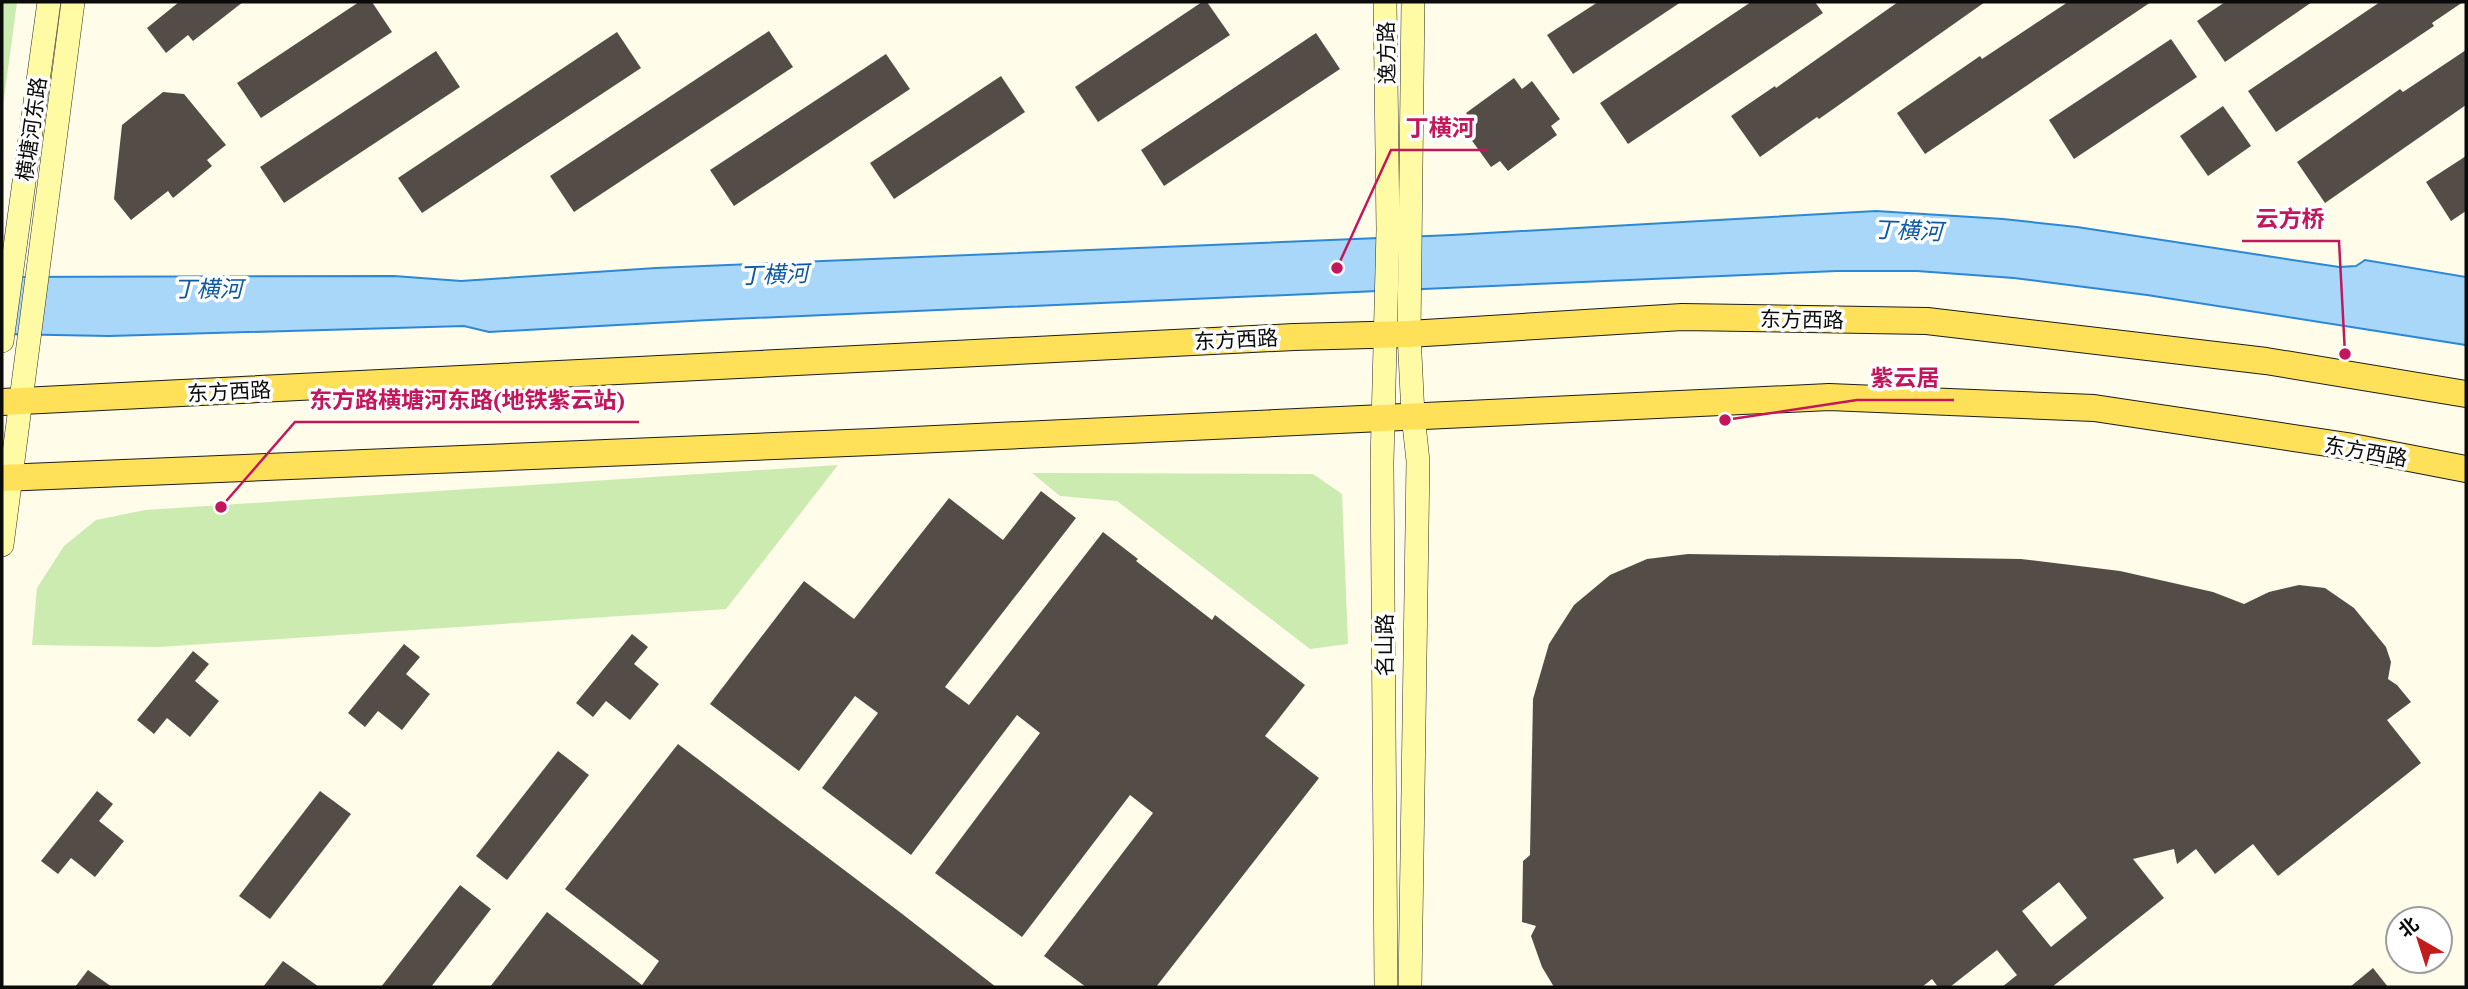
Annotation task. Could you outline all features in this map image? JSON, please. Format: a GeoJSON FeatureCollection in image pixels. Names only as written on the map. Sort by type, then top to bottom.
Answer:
{"type":"FeatureCollection","features":[{"type":"Feature","properties":{"kind":"main road","name":"东方西路"},"geometry":{"type":"LineString","coordinates":[[11,402],[1398,334],[1682,317],[1927,321],[2266,361],[2466,394]]}},
{"type":"Feature","properties":{"kind":"main road","name":"东方西路"},"geometry":{"type":"LineString","coordinates":[[6,478],[872,442],[1829,397],[2094,408],[2347,446],[2466,470]]}},
{"type":"Feature","properties":{"kind":"street","name":"横塘河东路"},"geometry":{"type":"LineString","coordinates":[[2,340],[49,2]]}},
{"type":"Feature","properties":{"kind":"street","name":"横塘河东路"},"geometry":{"type":"LineString","coordinates":[[11,402],[28,342],[74,2]]}},
{"type":"Feature","properties":{"kind":"street","name":"逸方路"},"geometry":{"type":"LineString","coordinates":[[1385,2],[1387,303]]}},
{"type":"Feature","properties":{"kind":"street","name":"逸方路"},"geometry":{"type":"LineString","coordinates":[[1398,334],[1409,296],[1413,2]]}},
{"type":"Feature","properties":{"kind":"street","name":"名山路"},"geometry":{"type":"LineString","coordinates":[[1387,303],[1398,334],[1413,415],[1418,461],[1409,987]]}},
{"type":"Feature","properties":{"kind":"street","name":"名山路"},"geometry":{"type":"LineString","coordinates":[[1386,987],[1384,417],[1398,334]]}},
{"type":"Feature","properties":{"kind":"street"},"geometry":{"type":"LineString","coordinates":[[2,545],[11,402]]}},
{"type":"Feature","properties":{"kind":"green space"},"geometry":{"type":"Polygon","coordinates":[[[2,2],[17,2],[2,113],[2,2]]]}},
{"type":"Feature","properties":{"kind":"green space"},"geometry":{"type":"Polygon","coordinates":[[[838,465],[726,609],[159,647],[32,645],[37,588],[64,546],[96,520],[145,510],[838,465]]]}},
{"type":"Feature","properties":{"kind":"green space"},"geometry":{"type":"Polygon","coordinates":[[[1032,473],[1313,474],[1342,494],[1348,644],[1310,649],[1117,501],[1060,496],[1032,473]]]}},
{"type":"Feature","properties":{"kind":"water"},"geometry":{"type":"Polygon","coordinates":[[[1876,211],[2003,219],[2077,227],[2339,267],[2356,266],[2365,260],[2466,277],[2466,345],[2147,295],[2014,278],[1917,271],[1837,271],[489,332],[464,326],[109,336],[2,334],[2,277],[394,276],[461,281],[656,268],[1452,235],[1876,211]]]}},
{"type":"Feature","properties":{"kind":"building"},"geometry":{"type":"Polygon","coordinates":[[[179,2],[243,2],[193,41],[188,35],[166,53],[147,28],[179,2]]]}},
{"type":"Feature","properties":{"kind":"building"},"geometry":{"type":"Polygon","coordinates":[[[359,2],[372,2],[392,32],[261,118],[237,83],[359,2]]]}},
{"type":"Feature","properties":{"kind":"building"},"geometry":{"type":"Polygon","coordinates":[[[1202,2],[1207,2],[1230,35],[1098,122],[1075,87],[1202,2]]]}},
{"type":"Feature","properties":{"kind":"building"},"geometry":{"type":"Polygon","coordinates":[[[1598,2],[1681,2],[1573,74],[1547,35],[1598,2]]]}},
{"type":"Feature","properties":{"kind":"building"},"geometry":{"type":"Polygon","coordinates":[[[1751,2],[1815,2],[1823,13],[1628,144],[1600,103],[1751,2]]]}},
{"type":"Feature","properties":{"kind":"building"},"geometry":{"type":"Polygon","coordinates":[[[1898,2],[1985,2],[1819,119],[1817,117],[1760,157],[1731,116],[1775,86],[1776,88],[1898,2]]]}},
{"type":"Feature","properties":{"kind":"building"},"geometry":{"type":"Polygon","coordinates":[[[2068,2],[2151,2],[1925,154],[1897,113],[1980,56],[1982,59],[2068,2]]]}},
{"type":"Feature","properties":{"kind":"building"},"geometry":{"type":"Polygon","coordinates":[[[2225,2],[2312,2],[2225,62],[2197,21],[2225,2]]]}},
{"type":"Feature","properties":{"kind":"building"},"geometry":{"type":"Polygon","coordinates":[[[2380,2],[2463,2],[2432,23],[2434,26],[2276,132],[2248,91],[2380,2]]]}},
{"type":"Feature","properties":{"kind":"building"},"geometry":{"type":"Polygon","coordinates":[[[769,31],[793,67],[574,212],[550,176],[769,31]]]}},
{"type":"Feature","properties":{"kind":"building"},"geometry":{"type":"Polygon","coordinates":[[[617,32],[641,68],[422,213],[398,178],[617,32]]]}},
{"type":"Feature","properties":{"kind":"building"},"geometry":{"type":"Polygon","coordinates":[[[1316,33],[1340,69],[1164,186],[1141,150],[1316,33]]]}},
{"type":"Feature","properties":{"kind":"building"},"geometry":{"type":"Polygon","coordinates":[[[2171,39],[2197,77],[2074,159],[2049,120],[2171,39]]]}},
{"type":"Feature","properties":{"kind":"building"},"geometry":{"type":"Polygon","coordinates":[[[2466,50],[2466,105],[2325,203],[2297,162],[2400,89],[2403,92],[2466,50]]]}},
{"type":"Feature","properties":{"kind":"building"},"geometry":{"type":"Polygon","coordinates":[[[436,51],[460,87],[284,203],[260,167],[436,51]]]}},
{"type":"Feature","properties":{"kind":"building"},"geometry":{"type":"Polygon","coordinates":[[[886,54],[910,89],[734,206],[710,170],[886,54]]]}},
{"type":"Feature","properties":{"kind":"building"},"geometry":{"type":"Polygon","coordinates":[[[1001,76],[1025,112],[894,199],[870,163],[1001,76]]]}},
{"type":"Feature","properties":{"kind":"building"},"geometry":{"type":"Polygon","coordinates":[[[1514,78],[1522,89],[1532,81],[1560,119],[1551,126],[1557,135],[1508,171],[1500,161],[1491,167],[1465,131],[1474,124],[1466,113],[1514,78]]]}},
{"type":"Feature","properties":{"kind":"building"},"geometry":{"type":"Polygon","coordinates":[[[163,92],[184,94],[226,145],[207,160],[212,166],[173,198],[168,191],[131,220],[114,199],[122,125],[163,92]]]}},
{"type":"Feature","properties":{"kind":"building"},"geometry":{"type":"Polygon","coordinates":[[[2223,106],[2251,146],[2208,176],[2180,136],[2223,106]]]}},
{"type":"Feature","properties":{"kind":"building"},"geometry":{"type":"Polygon","coordinates":[[[2466,156],[2466,211],[2451,221],[2426,182],[2466,156]]]}},
{"type":"Feature","properties":{"kind":"building"},"geometry":{"type":"Polygon","coordinates":[[[1041,491],[1076,518],[945,687],[969,705],[1103,532],[1212,620],[1215,615],[1305,685],[1265,736],[1319,778],[1156,987],[1086,987],[1044,956],[1153,813],[1130,795],[1022,937],[935,873],[1040,733],[1017,715],[911,855],[822,788],[878,713],[855,696],[799,771],[710,704],[804,581],[854,619],[949,498],[1003,540],[1041,491]]]}},
{"type":"Feature","properties":{"kind":"building"},"geometry":{"type":"Polygon","coordinates":[[[1688,554],[2021,559],[2120,571],[2213,592],[2244,604],[2269,592],[2299,585],[2325,588],[2354,608],[2386,647],[2391,662],[2388,679],[2397,685],[2411,702],[2387,720],[2421,763],[2278,876],[2253,844],[2215,874],[2196,849],[2177,864],[2174,849],[2133,859],[2164,898],[2052,987],[2002,987],[2017,975],[1997,950],[1950,987],[1938,987],[1932,979],[1922,987],[1554,987],[1542,967],[1531,936],[1536,926],[1522,922],[1523,861],[1530,855],[1533,699],[1549,644],[1574,605],[1610,575],[1647,559],[1688,554]],[[2059,882],[2022,911],[2051,947],[2087,918],[2059,882]]]}},
{"type":"Feature","properties":{"kind":"building"},"geometry":{"type":"Polygon","coordinates":[[[632,634],[648,647],[634,664],[659,684],[630,720],[606,701],[593,717],[576,703],[632,634]]]}},
{"type":"Feature","properties":{"kind":"building"},"geometry":{"type":"Polygon","coordinates":[[[404,644],[420,657],[406,674],[430,694],[402,730],[378,711],[365,727],[348,713],[404,644]]]}},
{"type":"Feature","properties":{"kind":"building"},"geometry":{"type":"Polygon","coordinates":[[[193,651],[209,664],[195,681],[219,701],[190,737],[167,718],[154,734],[137,720],[193,651]]]}},
{"type":"Feature","properties":{"kind":"building"},"geometry":{"type":"Polygon","coordinates":[[[678,744],[996,987],[490,987],[547,912],[642,985],[659,961],[565,889],[678,744]]]}},
{"type":"Feature","properties":{"kind":"building"},"geometry":{"type":"Polygon","coordinates":[[[558,751],[589,775],[507,880],[476,856],[558,751]]]}},
{"type":"Feature","properties":{"kind":"building"},"geometry":{"type":"Polygon","coordinates":[[[97,791],[113,804],[99,821],[124,841],[95,877],[71,858],[58,874],[41,861],[97,791]]]}},
{"type":"Feature","properties":{"kind":"building"},"geometry":{"type":"Polygon","coordinates":[[[320,791],[351,814],[270,919],[239,896],[320,791]]]}},
{"type":"Feature","properties":{"kind":"building"},"geometry":{"type":"Polygon","coordinates":[[[460,885],[491,909],[431,987],[381,987],[460,885]]]}},
{"type":"Feature","properties":{"kind":"building"},"geometry":{"type":"Polygon","coordinates":[[[283,961],[319,987],[263,987],[283,961]]]}},
{"type":"Feature","properties":{"kind":"building"},"geometry":{"type":"Polygon","coordinates":[[[2373,968],[2388,987],[2350,987],[2373,968]]]}},
{"type":"Feature","properties":{"kind":"building"},"geometry":{"type":"Polygon","coordinates":[[[88,970],[112,987],[75,987],[88,970]]]}},
{"type":"Feature","properties":{"kind":"place","name":"丁横河"},"geometry":{"type":"Point","coordinates":[1337,268]}},
{"type":"Feature","properties":{"kind":"place","name":"云方桥"},"geometry":{"type":"Point","coordinates":[2345,354]}},
{"type":"Feature","properties":{"kind":"place","name":"紫云居"},"geometry":{"type":"Point","coordinates":[1725,420]}},
{"type":"Feature","properties":{"kind":"place","name":"东方路横塘河东路(地铁紫云站)"},"geometry":{"type":"Point","coordinates":[221,507]}}]}
